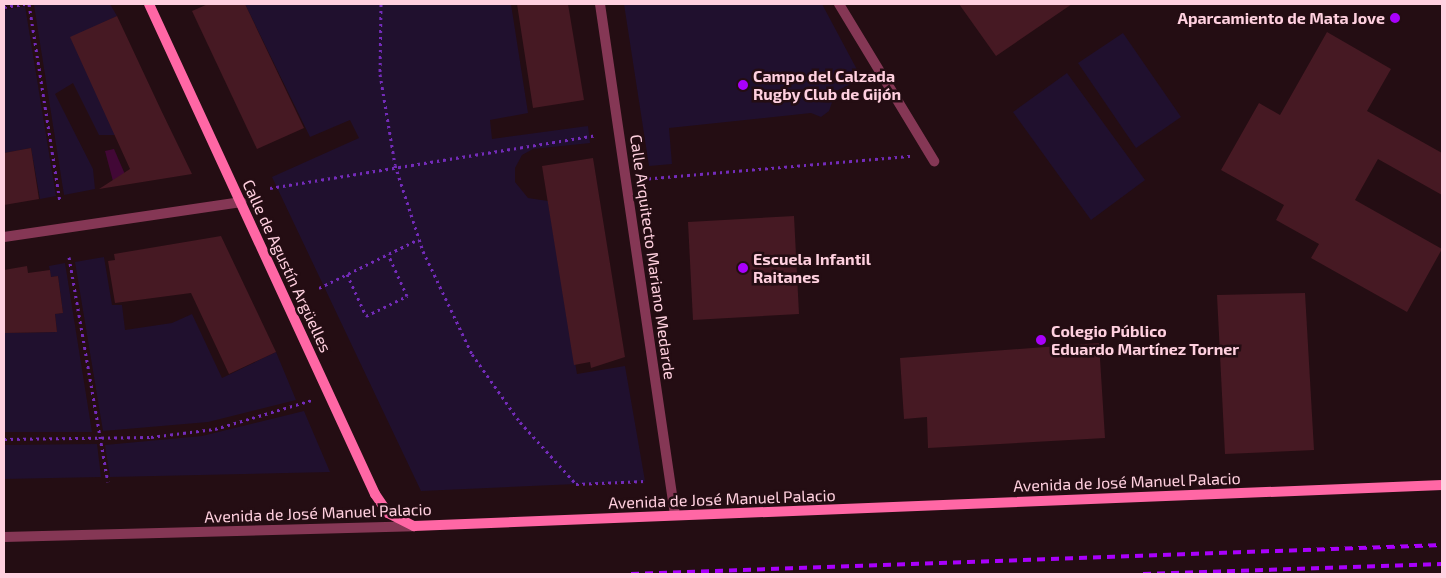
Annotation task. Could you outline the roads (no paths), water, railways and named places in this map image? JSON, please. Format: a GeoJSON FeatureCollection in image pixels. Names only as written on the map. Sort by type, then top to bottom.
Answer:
{"type":"FeatureCollection","features":[{"type":"Feature","properties":{"kind":"street","name":"Calle de Agustín Argüelles"},"geometry":{"type":"LineString","coordinates":[[149,4],[375,494],[388,513],[414,526]]}},
{"type":"Feature","properties":{"kind":"street","name":"Calle Arquitecto Mariano Medarde"},"geometry":{"type":"LineString","coordinates":[[600,4],[676,515]]}},
{"type":"Feature","properties":{"kind":"street"},"geometry":{"type":"LineString","coordinates":[[839,4],[932,158]]}},
{"type":"Feature","properties":{"kind":"street"},"geometry":{"type":"LineString","coordinates":[[4,237],[241,202]]}},
{"type":"Feature","properties":{"kind":"street","name":"Avenida de José Manuel Palacio"},"geometry":{"type":"LineString","coordinates":[[4,538],[414,526],[1442,485]]}},
{"type":"Feature","properties":{"kind":"railway"},"geometry":{"type":"LineString","coordinates":[[631,574],[1442,545]]}},
{"type":"Feature","properties":{"kind":"railway"},"geometry":{"type":"LineString","coordinates":[[1143,574],[1442,564]]}},
{"type":"Feature","properties":{"kind":"place","name":"Aparcamiento de Mata Jove"},"geometry":{"type":"Point","coordinates":[1395,18]}},
{"type":"Feature","properties":{"kind":"place","name":"Campo del Calzada Rugby Club de Gijón"},"geometry":{"type":"Point","coordinates":[743,85]}},
{"type":"Feature","properties":{"kind":"place","name":"Escuela Infantil Raitanes"},"geometry":{"type":"Point","coordinates":[743,268]}},
{"type":"Feature","properties":{"kind":"place","name":"Colegio Público Eduardo Martínez Torner"},"geometry":{"type":"Point","coordinates":[1041,340]}}]}
